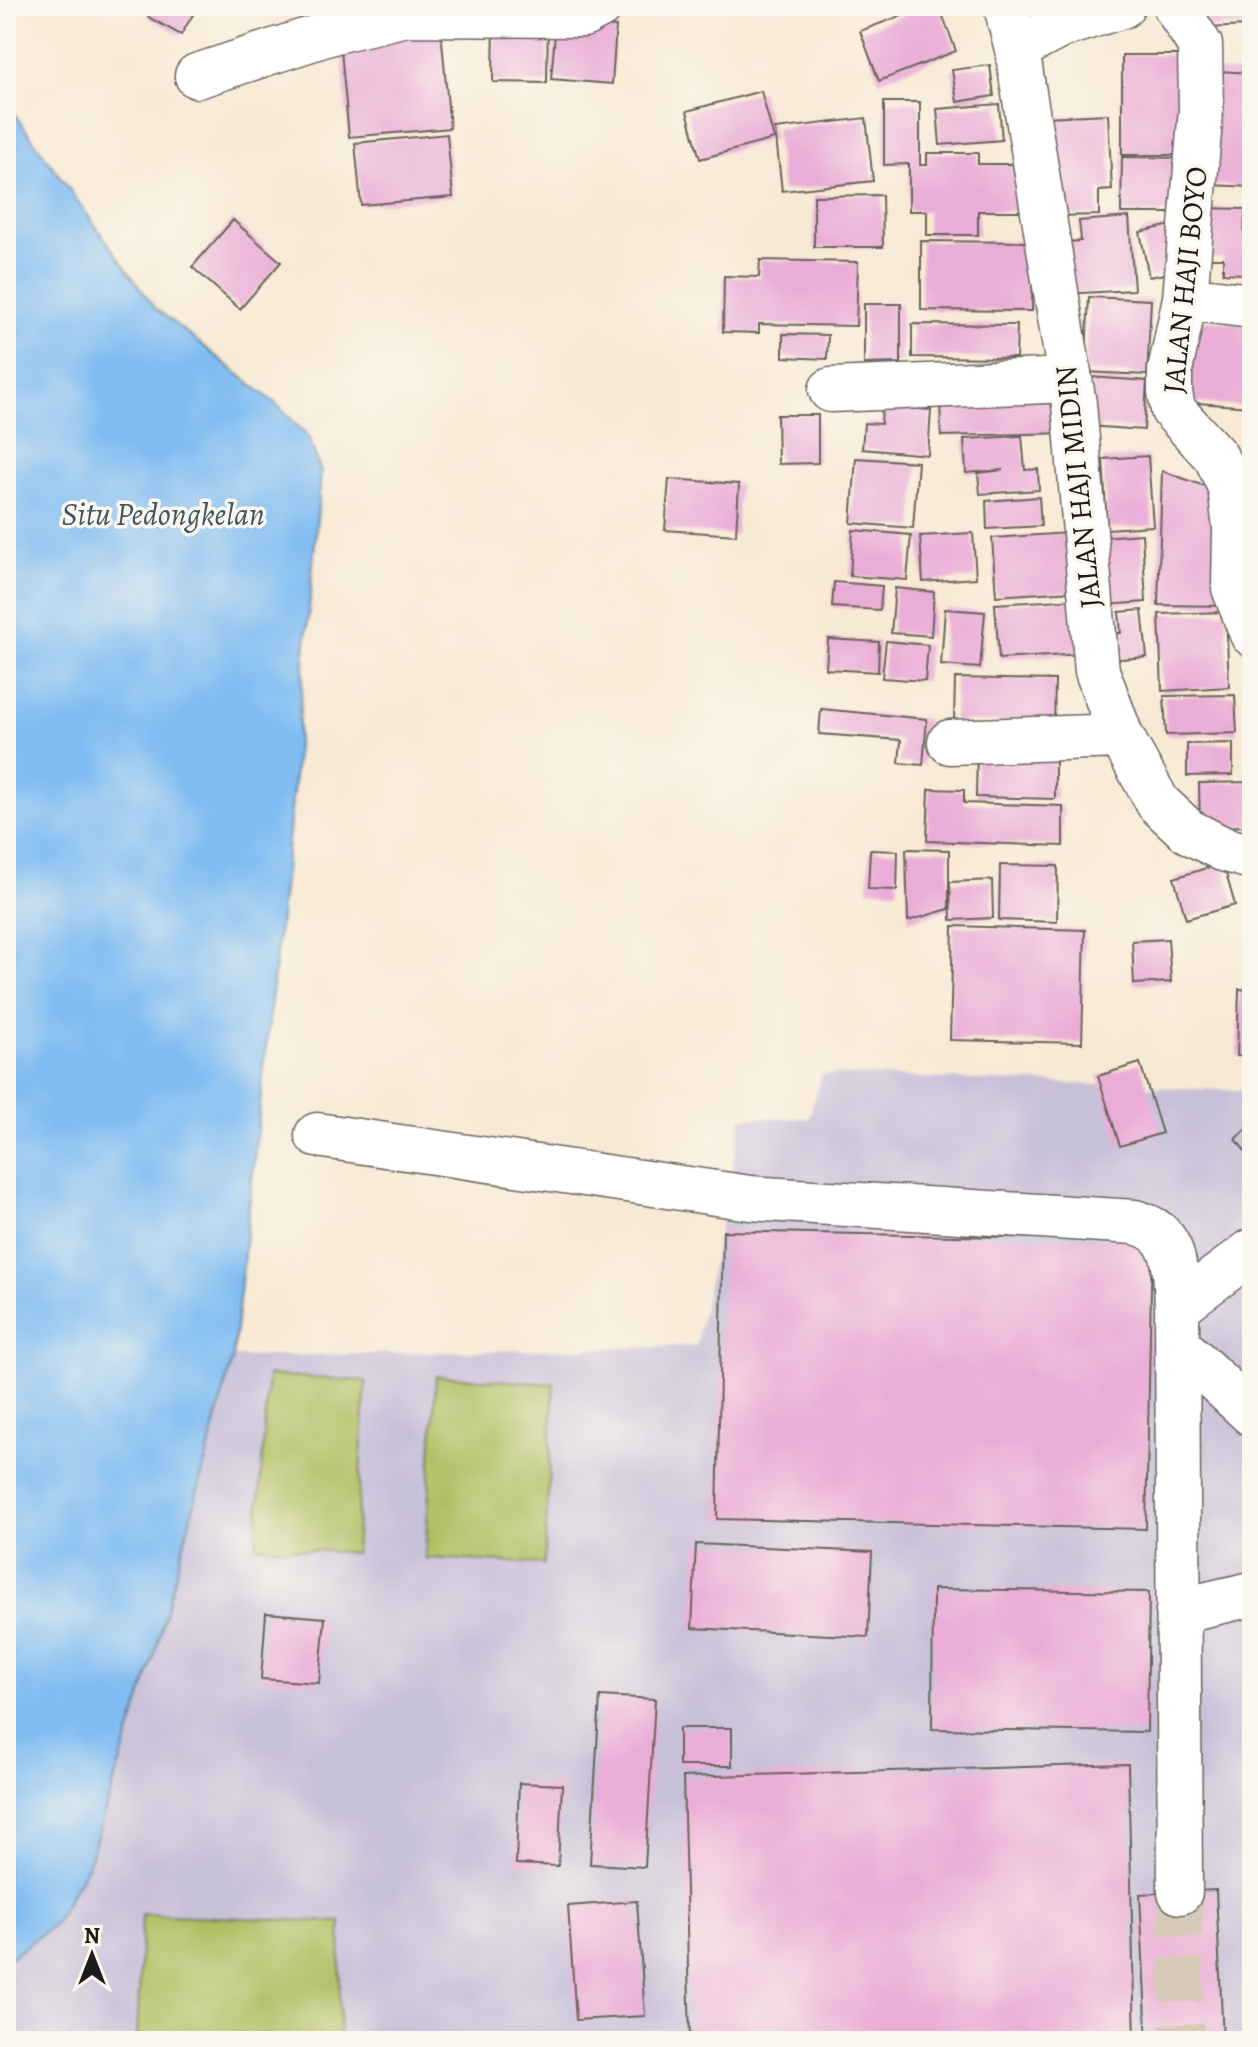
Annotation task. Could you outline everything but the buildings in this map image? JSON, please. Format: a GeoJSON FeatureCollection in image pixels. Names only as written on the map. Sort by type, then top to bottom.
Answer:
{"type":"FeatureCollection","features":[{"type":"Feature","properties":{"kind":"street"},"geometry":{"type":"LineString","coordinates":[[197,76],[358,14],[464,9],[583,15],[600,6]]}},
{"type":"Feature","properties":{"kind":"street","name":"JALAN HAJI MIDIN"},"geometry":{"type":"LineString","coordinates":[[1006,6],[1017,49],[1070,380],[1097,671],[1121,736],[1158,803],[1188,831],[1223,849],[1252,857]]}},
{"type":"Feature","properties":{"kind":"street","name":"JALAN HAJI BOYO"},"geometry":{"type":"LineString","coordinates":[[1175,6],[1200,45],[1201,109],[1185,298],[1170,371],[1173,410],[1216,457],[1230,487],[1235,528],[1234,588],[1252,634]]}},
{"type":"Feature","properties":{"kind":"street"},"geometry":{"type":"LineString","coordinates":[[1017,49],[1060,26],[1114,8]]}},
{"type":"Feature","properties":{"kind":"street"},"geometry":{"type":"LineString","coordinates":[[1185,298],[1252,306]]}},
{"type":"Feature","properties":{"kind":"street"},"geometry":{"type":"LineString","coordinates":[[831,390],[1070,380]]}},
{"type":"Feature","properties":{"kind":"street"},"geometry":{"type":"LineString","coordinates":[[950,742],[1121,736]]}},
{"type":"Feature","properties":{"kind":"street"},"geometry":{"type":"LineString","coordinates":[[317,1135],[750,1198],[1135,1222],[1157,1232],[1174,1252],[1178,1326],[1180,1892]]}},
{"type":"Feature","properties":{"kind":"street"},"geometry":{"type":"LineString","coordinates":[[1178,1326],[1252,1251]]}},
{"type":"Feature","properties":{"kind":"street"},"geometry":{"type":"LineString","coordinates":[[1178,1326],[1252,1414]]}},
{"type":"Feature","properties":{"kind":"street"},"geometry":{"type":"LineString","coordinates":[[1178,1611],[1252,1594]]}},
{"type":"Feature","properties":{"kind":"shaded area"},"geometry":{"type":"Polygon","coordinates":[[[822,1074],[1252,1091],[1252,2041],[6,2041],[6,1961],[54,1924],[88,1864],[154,1657],[233,1357],[696,1346],[742,1118],[809,1118],[822,1074]]]}},
{"type":"Feature","properties":{"kind":"green space"},"geometry":{"type":"Polygon","coordinates":[[[268,1375],[366,1381],[355,1553],[256,1546],[268,1375]]]}},
{"type":"Feature","properties":{"kind":"green space"},"geometry":{"type":"Polygon","coordinates":[[[436,1376],[554,1384],[544,1564],[425,1558],[436,1376]]]}},
{"type":"Feature","properties":{"kind":"green space"},"geometry":{"type":"Polygon","coordinates":[[[142,1914],[341,1922],[339,2041],[137,2041],[142,1914]]]}},
{"type":"Feature","properties":{"kind":"water","name":"Situ Pedongkelan"},"geometry":{"type":"Polygon","coordinates":[[[6,102],[155,308],[275,403],[309,437],[321,473],[290,823],[233,1357],[154,1657],[88,1864],[54,1924],[6,1961],[6,102]]]}},
{"type":"Feature","properties":{"kind":"tunnel"},"geometry":{"type":"LineString","coordinates":[[1180,1892],[1182,2041]]}}]}
